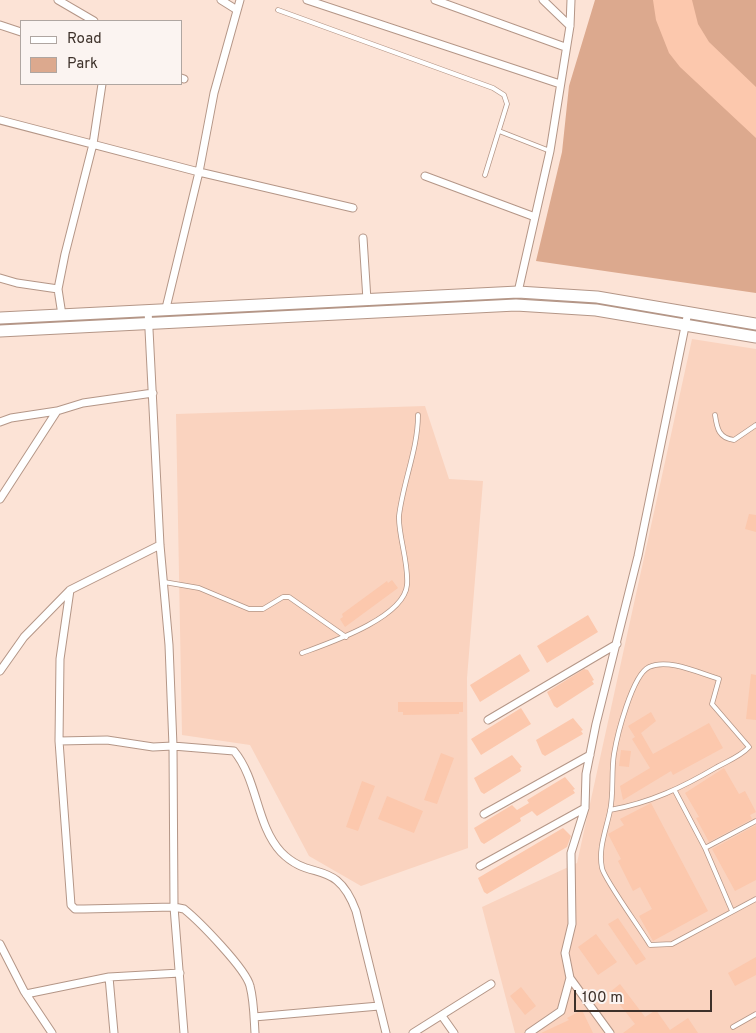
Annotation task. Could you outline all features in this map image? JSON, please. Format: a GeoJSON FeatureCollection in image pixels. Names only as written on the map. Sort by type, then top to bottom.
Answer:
{"type":"FeatureCollection","features":[{"type":"Feature","properties":{"kind":"main road"},"geometry":{"type":"LineString","coordinates":[[0,318],[166,308],[518,292],[597,297],[756,324]]}},
{"type":"Feature","properties":{"kind":"main road"},"geometry":{"type":"LineString","coordinates":[[0,331],[516,304],[596,310],[756,337]]}},
{"type":"Feature","properties":{"kind":"street"},"geometry":{"type":"LineString","coordinates":[[58,0],[92,20]]}},
{"type":"Feature","properties":{"kind":"street"},"geometry":{"type":"LineString","coordinates":[[221,0],[237,10]]}},
{"type":"Feature","properties":{"kind":"street"},"geometry":{"type":"LineString","coordinates":[[166,308],[199,172],[214,93],[240,0]]}},
{"type":"Feature","properties":{"kind":"street"},"geometry":{"type":"LineString","coordinates":[[307,0],[560,84]]}},
{"type":"Feature","properties":{"kind":"street"},"geometry":{"type":"LineString","coordinates":[[435,0],[565,47]]}},
{"type":"Feature","properties":{"kind":"street"},"geometry":{"type":"LineString","coordinates":[[543,0],[570,26]]}},
{"type":"Feature","properties":{"kind":"street"},"geometry":{"type":"LineString","coordinates":[[518,292],[550,151],[565,47],[570,26],[571,0]]}},
{"type":"Feature","properties":{"kind":"street"},"geometry":{"type":"LineString","coordinates":[[0,25],[20,32]]}},
{"type":"Feature","properties":{"kind":"street"},"geometry":{"type":"LineString","coordinates":[[62,315],[58,289],[93,144],[102,85]]}},
{"type":"Feature","properties":{"kind":"street"},"geometry":{"type":"LineString","coordinates":[[0,120],[199,172],[352,208]]}},
{"type":"Feature","properties":{"kind":"street"},"geometry":{"type":"LineString","coordinates":[[425,176],[535,216]]}},
{"type":"Feature","properties":{"kind":"street"},"geometry":{"type":"LineString","coordinates":[[363,238],[368,300]]}},
{"type":"Feature","properties":{"kind":"street"},"geometry":{"type":"LineString","coordinates":[[0,278],[17,284],[58,289]]}},
{"type":"Feature","properties":{"kind":"street"},"geometry":{"type":"LineString","coordinates":[[148,310],[173,746],[174,907],[184,1033]]}},
{"type":"Feature","properties":{"kind":"street"},"geometry":{"type":"LineString","coordinates":[[610,1033],[570,978],[565,953],[572,924],[571,853],[585,808],[590,755],[638,556],[688,312]]}},
{"type":"Feature","properties":{"kind":"street"},"geometry":{"type":"LineString","coordinates":[[0,422],[11,418],[57,411],[83,403],[153,393]]}},
{"type":"Feature","properties":{"kind":"street"},"geometry":{"type":"LineString","coordinates":[[0,500],[57,411]]}},
{"type":"Feature","properties":{"kind":"street"},"geometry":{"type":"LineString","coordinates":[[0,671],[24,637],[70,590],[160,545]]}},
{"type":"Feature","properties":{"kind":"street"},"geometry":{"type":"LineString","coordinates":[[70,590],[60,659],[59,741],[71,905],[76,909],[174,907],[184,909],[203,927],[247,977],[250,985],[255,1033]]}},
{"type":"Feature","properties":{"kind":"street"},"geometry":{"type":"LineString","coordinates":[[488,720],[617,644]]}},
{"type":"Feature","properties":{"kind":"street"},"geometry":{"type":"LineString","coordinates":[[59,741],[107,740],[160,747],[173,746],[234,751],[245,770],[273,842],[292,862],[334,877],[349,891],[356,911],[386,1033]]}},
{"type":"Feature","properties":{"kind":"street"},"geometry":{"type":"LineString","coordinates":[[484,814],[590,755]]}},
{"type":"Feature","properties":{"kind":"street"},"geometry":{"type":"LineString","coordinates":[[480,866],[585,808]]}},
{"type":"Feature","properties":{"kind":"street"},"geometry":{"type":"LineString","coordinates":[[0,944],[26,994],[52,1033]]}},
{"type":"Feature","properties":{"kind":"street"},"geometry":{"type":"LineString","coordinates":[[26,994],[109,977],[180,973]]}},
{"type":"Feature","properties":{"kind":"street"},"geometry":{"type":"LineString","coordinates":[[109,977],[114,1033]]}},
{"type":"Feature","properties":{"kind":"street"},"geometry":{"type":"LineString","coordinates":[[529,1033],[561,1011],[570,978]]}},
{"type":"Feature","properties":{"kind":"street"},"geometry":{"type":"LineString","coordinates":[[413,1033],[491,984]]}},
{"type":"Feature","properties":{"kind":"street"},"geometry":{"type":"LineString","coordinates":[[254,1017],[380,1006]]}},
{"type":"Feature","properties":{"kind":"street"},"geometry":{"type":"LineString","coordinates":[[442,1016],[454,1033]]}},
{"type":"Feature","properties":{"kind":"lane"},"geometry":{"type":"LineString","coordinates":[[278,10],[493,88],[504,95],[507,104],[486,174]]}},
{"type":"Feature","properties":{"kind":"lane"},"geometry":{"type":"LineString","coordinates":[[499,131],[550,151]]}},
{"type":"Feature","properties":{"kind":"lane"},"geometry":{"type":"LineString","coordinates":[[302,653],[346,637],[396,607],[404,596],[407,586],[407,572],[399,520],[404,486],[416,440],[418,415]]}},
{"type":"Feature","properties":{"kind":"lane"},"geometry":{"type":"LineString","coordinates":[[715,415],[720,433],[726,439],[734,440],[756,425]]}},
{"type":"Feature","properties":{"kind":"lane"},"geometry":{"type":"LineString","coordinates":[[164,582],[199,588],[249,609],[263,609],[283,597],[289,597],[346,637]]}},
{"type":"Feature","properties":{"kind":"lane"},"geometry":{"type":"LineString","coordinates":[[610,810],[633,806],[675,791],[736,757],[750,747],[712,704],[719,679],[671,666],[657,664],[646,668],[630,696],[614,754],[610,810],[604,834],[602,869],[650,945],[672,944],[756,899]]}},
{"type":"Feature","properties":{"kind":"lane"},"geometry":{"type":"LineString","coordinates":[[675,791],[705,848],[732,911]]}},
{"type":"Feature","properties":{"kind":"lane"},"geometry":{"type":"LineString","coordinates":[[705,848],[756,821]]}},
{"type":"Feature","properties":{"kind":"lane"},"geometry":{"type":"LineString","coordinates":[[733,1027],[756,1014]]}},
{"type":"Feature","properties":{"kind":"shaded area"},"geometry":{"type":"Polygon","coordinates":[[[692,339],[756,349],[756,1033],[515,1033],[482,907],[577,863],[692,339]]]}},
{"type":"Feature","properties":{"kind":"shaded area"},"geometry":{"type":"Polygon","coordinates":[[[425,406],[449,479],[483,481],[467,678],[468,848],[361,886],[309,856],[250,745],[182,735],[176,414],[425,406]]]}},
{"type":"Feature","properties":{"kind":"green space"},"geometry":{"type":"Polygon","coordinates":[[[595,0],[756,0],[756,293],[536,261],[562,152],[569,86],[595,0]]]}},
{"type":"Feature","properties":{"kind":"building"},"geometry":{"type":"Polygon","coordinates":[[[653,0],[692,0],[698,24],[709,42],[756,87],[756,138],[680,67],[669,53],[656,20],[653,0]]]}},
{"type":"Feature","properties":{"kind":"building"},"geometry":{"type":"Polygon","coordinates":[[[749,514],[756,515],[756,532],[745,529],[749,514]]]}},
{"type":"Feature","properties":{"kind":"building"},"geometry":{"type":"Polygon","coordinates":[[[392,580],[398,588],[345,627],[340,619],[343,617],[342,614],[387,581],[388,583],[392,580]]]}},
{"type":"Feature","properties":{"kind":"building"},"geometry":{"type":"Polygon","coordinates":[[[588,615],[598,632],[547,663],[537,646],[588,615]]]}},
{"type":"Feature","properties":{"kind":"building"},"geometry":{"type":"Polygon","coordinates":[[[520,654],[530,671],[480,702],[470,685],[520,654]]]}},
{"type":"Feature","properties":{"kind":"building"},"geometry":{"type":"Polygon","coordinates":[[[584,669],[588,670],[594,680],[592,681],[594,684],[557,708],[554,706],[547,692],[584,669]]]}},
{"type":"Feature","properties":{"kind":"building"},"geometry":{"type":"Polygon","coordinates":[[[751,674],[756,675],[756,720],[746,719],[751,674]]]}},
{"type":"Feature","properties":{"kind":"building"},"geometry":{"type":"Polygon","coordinates":[[[398,702],[463,702],[463,712],[459,712],[459,714],[403,715],[403,712],[398,712],[398,702]]]}},
{"type":"Feature","properties":{"kind":"building"},"geometry":{"type":"Polygon","coordinates":[[[521,708],[531,724],[481,755],[471,739],[521,708]]]}},
{"type":"Feature","properties":{"kind":"building"},"geometry":{"type":"Polygon","coordinates":[[[651,712],[656,721],[641,733],[653,754],[709,723],[723,748],[673,775],[671,771],[623,800],[620,786],[650,768],[632,739],[635,737],[628,726],[651,712]]]}},
{"type":"Feature","properties":{"kind":"building"},"geometry":{"type":"Polygon","coordinates":[[[573,718],[583,730],[581,731],[583,734],[545,756],[542,754],[536,740],[573,718]]]}},
{"type":"Feature","properties":{"kind":"building"},"geometry":{"type":"Polygon","coordinates":[[[621,750],[631,751],[629,767],[619,766],[621,750]]]}},
{"type":"Feature","properties":{"kind":"building"},"geometry":{"type":"Polygon","coordinates":[[[441,753],[454,758],[437,804],[424,800],[441,753]]]}},
{"type":"Feature","properties":{"kind":"building"},"geometry":{"type":"Polygon","coordinates":[[[512,755],[522,767],[520,768],[521,771],[484,794],[481,792],[474,778],[512,755]]]}},
{"type":"Feature","properties":{"kind":"building"},"geometry":{"type":"Polygon","coordinates":[[[724,768],[739,794],[745,791],[756,812],[750,815],[752,819],[709,842],[696,818],[699,817],[685,793],[724,768]]]}},
{"type":"Feature","properties":{"kind":"building"},"geometry":{"type":"Polygon","coordinates":[[[565,777],[575,789],[573,790],[575,793],[537,816],[532,811],[520,818],[521,821],[484,844],[481,842],[474,828],[512,805],[517,810],[529,803],[527,800],[565,777]]]}},
{"type":"Feature","properties":{"kind":"building"},"geometry":{"type":"Polygon","coordinates":[[[362,781],[375,786],[358,831],[346,827],[362,781]]]}},
{"type":"Feature","properties":{"kind":"building"},"geometry":{"type":"Polygon","coordinates":[[[387,796],[423,811],[414,833],[378,819],[387,796]]]}},
{"type":"Feature","properties":{"kind":"building"},"geometry":{"type":"Polygon","coordinates":[[[651,803],[708,911],[653,941],[639,916],[652,909],[640,887],[633,891],[618,861],[621,859],[608,834],[624,825],[620,819],[651,803]]]}},
{"type":"Feature","properties":{"kind":"building"},"geometry":{"type":"Polygon","coordinates":[[[756,825],[756,880],[735,891],[712,849],[756,825]]]}},
{"type":"Feature","properties":{"kind":"building"},"geometry":{"type":"Polygon","coordinates":[[[563,828],[571,836],[567,847],[487,894],[484,892],[478,878],[563,828]]]}},
{"type":"Feature","properties":{"kind":"building"},"geometry":{"type":"Polygon","coordinates":[[[618,918],[646,959],[636,965],[608,924],[618,918]]]}},
{"type":"Feature","properties":{"kind":"building"},"geometry":{"type":"Polygon","coordinates":[[[596,934],[617,962],[598,975],[578,947],[596,934]]]}},
{"type":"Feature","properties":{"kind":"building"},"geometry":{"type":"Polygon","coordinates":[[[756,957],[756,975],[735,986],[728,973],[756,957]]]}},
{"type":"Feature","properties":{"kind":"building"},"geometry":{"type":"Polygon","coordinates":[[[620,984],[645,1017],[656,1010],[670,1030],[688,1018],[698,1033],[623,1033],[635,1024],[610,992],[620,984]]]}},
{"type":"Feature","properties":{"kind":"building"},"geometry":{"type":"Polygon","coordinates":[[[521,987],[536,1006],[525,1015],[510,996],[521,987]]]}},
{"type":"Feature","properties":{"kind":"building"},"geometry":{"type":"Polygon","coordinates":[[[582,1010],[593,1033],[541,1033],[569,1020],[567,1018],[582,1010]]]}}]}
